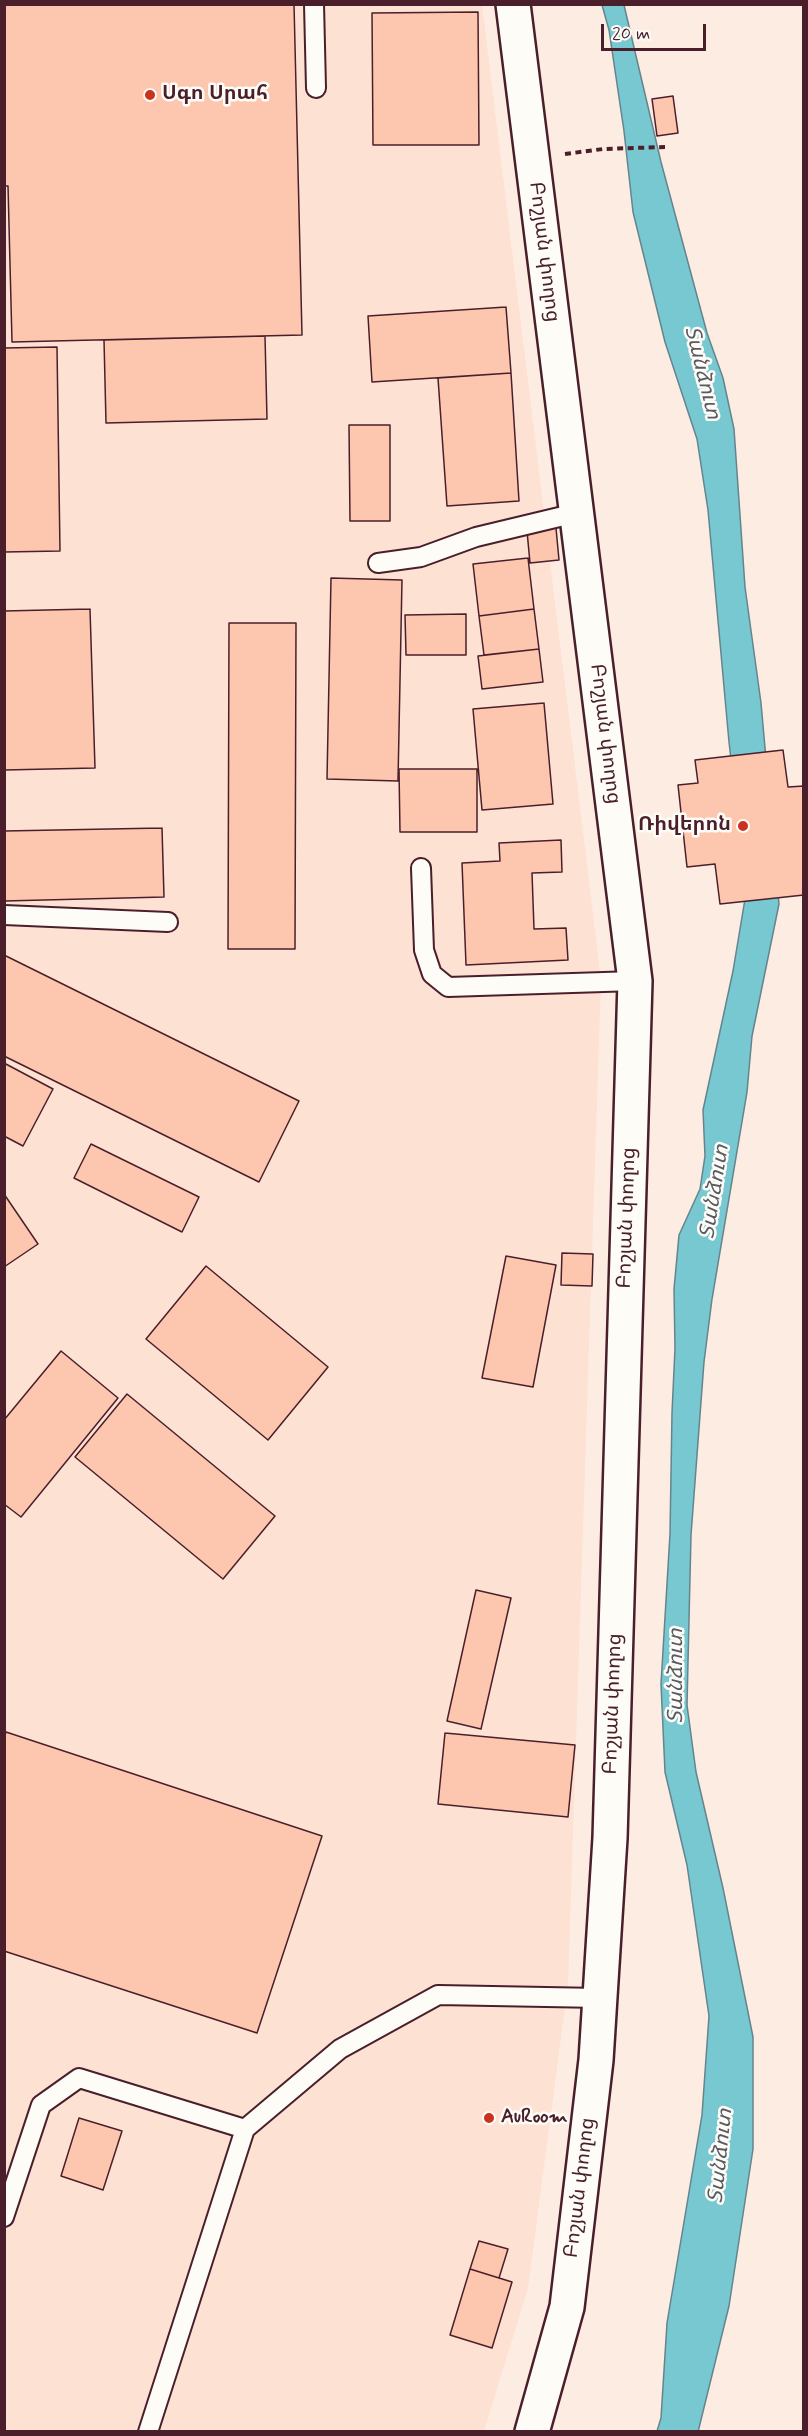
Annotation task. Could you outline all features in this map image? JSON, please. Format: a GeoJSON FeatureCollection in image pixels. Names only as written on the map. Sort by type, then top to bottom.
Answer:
{"type":"FeatureCollection","features":[{"type":"Feature","properties":{"kind":"street","name":"Բոշյան փողոց"},"geometry":{"type":"LineString","coordinates":[[513,4],[635,981],[610,1826],[596,2060],[567,2307],[532,2432]]}},
{"type":"Feature","properties":{"kind":"lane"},"geometry":{"type":"LineString","coordinates":[[314,4],[316,88]]}},
{"type":"Feature","properties":{"kind":"lane"},"geometry":{"type":"LineString","coordinates":[[378,563],[421,557],[476,537],[576,513]]}},
{"type":"Feature","properties":{"kind":"lane"},"geometry":{"type":"LineString","coordinates":[[421,868],[423,950],[432,974],[448,987],[635,981]]}},
{"type":"Feature","properties":{"kind":"lane"},"geometry":{"type":"LineString","coordinates":[[4,915],[168,922]]}},
{"type":"Feature","properties":{"kind":"lane"},"geometry":{"type":"LineString","coordinates":[[148,2432],[245,2129],[340,2049],[438,1995],[600,1998]]}},
{"type":"Feature","properties":{"kind":"lane"},"geometry":{"type":"LineString","coordinates":[[4,2217],[41,2105],[79,2078],[245,2129]]}},
{"type":"Feature","properties":{"kind":"path"},"geometry":{"type":"LineString","coordinates":[[603,149],[665,147]]}},
{"type":"Feature","properties":{"kind":"shaded area"},"geometry":{"type":"Polygon","coordinates":[[[5,5],[482,5],[601,979],[568,1984],[528,2288],[484,2431],[5,2432],[5,5]]]}},
{"type":"Feature","properties":{"kind":"water","name":"Տանձուտ"},"geometry":{"type":"Polygon","coordinates":[[[602,5],[624,5],[661,162],[707,333],[723,378],[734,429],[745,587],[761,703],[779,904],[752,1036],[747,1092],[712,1299],[704,1362],[691,1535],[687,1705],[696,1772],[723,1888],[753,2037],[753,2149],[729,2306],[698,2432],[657,2431],[661,2418],[667,2323],[702,2115],[709,2016],[687,1865],[665,1772],[661,1684],[670,1534],[675,1348],[674,1289],[679,1235],[700,1189],[705,1156],[703,1110],[733,971],[746,893],[729,742],[708,510],[697,439],[665,342],[633,212],[609,30],[602,5]]]}},
{"type":"Feature","properties":{"kind":"building","name":"Սգո Սրահ"},"geometry":{"type":"Polygon","coordinates":[[[4,4],[294,4],[302,335],[12,342],[8,186],[4,186],[4,4]]]}},
{"type":"Feature","properties":{"kind":"building"},"geometry":{"type":"Polygon","coordinates":[[[478,12],[479,145],[373,145],[372,13],[478,12]]]}},
{"type":"Feature","properties":{"kind":"building"},"geometry":{"type":"Polygon","coordinates":[[[673,96],[678,133],[657,136],[652,99],[673,96]]]}},
{"type":"Feature","properties":{"kind":"building"},"geometry":{"type":"Polygon","coordinates":[[[506,307],[511,373],[372,382],[368,316],[506,307]]]}},
{"type":"Feature","properties":{"kind":"building"},"geometry":{"type":"Polygon","coordinates":[[[265,336],[267,419],[106,423],[104,340],[265,336]]]}},
{"type":"Feature","properties":{"kind":"building"},"geometry":{"type":"Polygon","coordinates":[[[57,347],[60,551],[4,552],[4,348],[57,347]]]}},
{"type":"Feature","properties":{"kind":"building"},"geometry":{"type":"Polygon","coordinates":[[[511,373],[519,501],[447,506],[438,378],[511,373]]]}},
{"type":"Feature","properties":{"kind":"building"},"geometry":{"type":"Polygon","coordinates":[[[349,425],[390,425],[390,521],[350,521],[349,425]]]}},
{"type":"Feature","properties":{"kind":"building"},"geometry":{"type":"Polygon","coordinates":[[[556,528],[559,560],[530,563],[527,531],[556,528]]]}},
{"type":"Feature","properties":{"kind":"building"},"geometry":{"type":"Polygon","coordinates":[[[528,558],[534,609],[479,616],[473,564],[528,558]]]}},
{"type":"Feature","properties":{"kind":"building"},"geometry":{"type":"Polygon","coordinates":[[[331,578],[402,580],[398,781],[327,779],[331,578]]]}},
{"type":"Feature","properties":{"kind":"building"},"geometry":{"type":"Polygon","coordinates":[[[90,609],[95,768],[4,770],[4,611],[90,609]]]}},
{"type":"Feature","properties":{"kind":"building"},"geometry":{"type":"Polygon","coordinates":[[[534,609],[539,649],[484,655],[479,616],[534,609]]]}},
{"type":"Feature","properties":{"kind":"building"},"geometry":{"type":"Polygon","coordinates":[[[466,614],[466,655],[406,655],[405,615],[466,614]]]}},
{"type":"Feature","properties":{"kind":"building"},"geometry":{"type":"Polygon","coordinates":[[[229,623],[296,623],[295,949],[228,949],[229,623]]]}},
{"type":"Feature","properties":{"kind":"building"},"geometry":{"type":"Polygon","coordinates":[[[539,649],[543,682],[482,689],[478,656],[539,649]]]}},
{"type":"Feature","properties":{"kind":"building"},"geometry":{"type":"Polygon","coordinates":[[[544,703],[553,804],[482,810],[473,709],[544,703]]]}},
{"type":"Feature","properties":{"kind":"building","name":"Ռիվերոն"},"geometry":{"type":"Polygon","coordinates":[[[783,750],[788,787],[804,786],[804,895],[720,904],[715,864],[687,867],[678,785],[698,783],[695,760],[783,750]]]}},
{"type":"Feature","properties":{"kind":"building"},"geometry":{"type":"Polygon","coordinates":[[[399,769],[477,769],[477,832],[400,832],[399,769]]]}},
{"type":"Feature","properties":{"kind":"building"},"geometry":{"type":"Polygon","coordinates":[[[162,828],[164,897],[4,901],[4,831],[162,828]]]}},
{"type":"Feature","properties":{"kind":"building"},"geometry":{"type":"Polygon","coordinates":[[[561,840],[562,872],[532,873],[534,929],[566,928],[568,960],[466,965],[462,863],[500,861],[499,843],[561,840]]]}},
{"type":"Feature","properties":{"kind":"building"},"geometry":{"type":"Polygon","coordinates":[[[4,955],[299,1101],[259,1182],[4,1056],[4,955]]]}},
{"type":"Feature","properties":{"kind":"building"},"geometry":{"type":"Polygon","coordinates":[[[4,1063],[53,1089],[23,1146],[4,1136],[4,1063]]]}},
{"type":"Feature","properties":{"kind":"building"},"geometry":{"type":"Polygon","coordinates":[[[91,1144],[199,1197],[182,1232],[74,1178],[91,1144]]]}},
{"type":"Feature","properties":{"kind":"building"},"geometry":{"type":"Polygon","coordinates":[[[4,1194],[38,1244],[4,1267],[4,1194]]]}},
{"type":"Feature","properties":{"kind":"building"},"geometry":{"type":"Polygon","coordinates":[[[562,1253],[593,1254],[592,1286],[561,1285],[562,1253]]]}},
{"type":"Feature","properties":{"kind":"building"},"geometry":{"type":"Polygon","coordinates":[[[506,1256],[556,1265],[533,1387],[482,1378],[506,1256]]]}},
{"type":"Feature","properties":{"kind":"building"},"geometry":{"type":"Polygon","coordinates":[[[206,1266],[328,1367],[268,1440],[146,1339],[206,1266]]]}},
{"type":"Feature","properties":{"kind":"building"},"geometry":{"type":"Polygon","coordinates":[[[61,1351],[118,1398],[21,1517],[4,1504],[4,1420],[61,1351]]]}},
{"type":"Feature","properties":{"kind":"building"},"geometry":{"type":"Polygon","coordinates":[[[127,1394],[275,1516],[223,1579],[75,1457],[127,1394]]]}},
{"type":"Feature","properties":{"kind":"building"},"geometry":{"type":"Polygon","coordinates":[[[476,1590],[511,1598],[481,1729],[447,1721],[476,1590]]]}},
{"type":"Feature","properties":{"kind":"building"},"geometry":{"type":"Polygon","coordinates":[[[6,1732],[322,1836],[257,2033],[4,1951],[4,1738],[6,1732]]]}},
{"type":"Feature","properties":{"kind":"building"},"geometry":{"type":"Polygon","coordinates":[[[445,1733],[575,1745],[568,1817],[438,1804],[445,1733]]]}},
{"type":"Feature","properties":{"kind":"building"},"geometry":{"type":"Polygon","coordinates":[[[79,2118],[122,2131],[103,2190],[61,2176],[79,2118]]]}},
{"type":"Feature","properties":{"kind":"building"},"geometry":{"type":"Polygon","coordinates":[[[479,2241],[508,2249],[499,2278],[470,2269],[479,2241]]]}},
{"type":"Feature","properties":{"kind":"building"},"geometry":{"type":"Polygon","coordinates":[[[470,2269],[512,2282],[492,2348],[450,2335],[470,2269]]]}},
{"type":"Feature","properties":{"kind":"place","name":"Սգո Սրահ"},"geometry":{"type":"Point","coordinates":[150,95]}},
{"type":"Feature","properties":{"kind":"place","name":"Ռիվերոն"},"geometry":{"type":"Point","coordinates":[743,826]}},
{"type":"Feature","properties":{"kind":"place","name":"AuRoom"},"geometry":{"type":"Point","coordinates":[489,2118]}}]}
